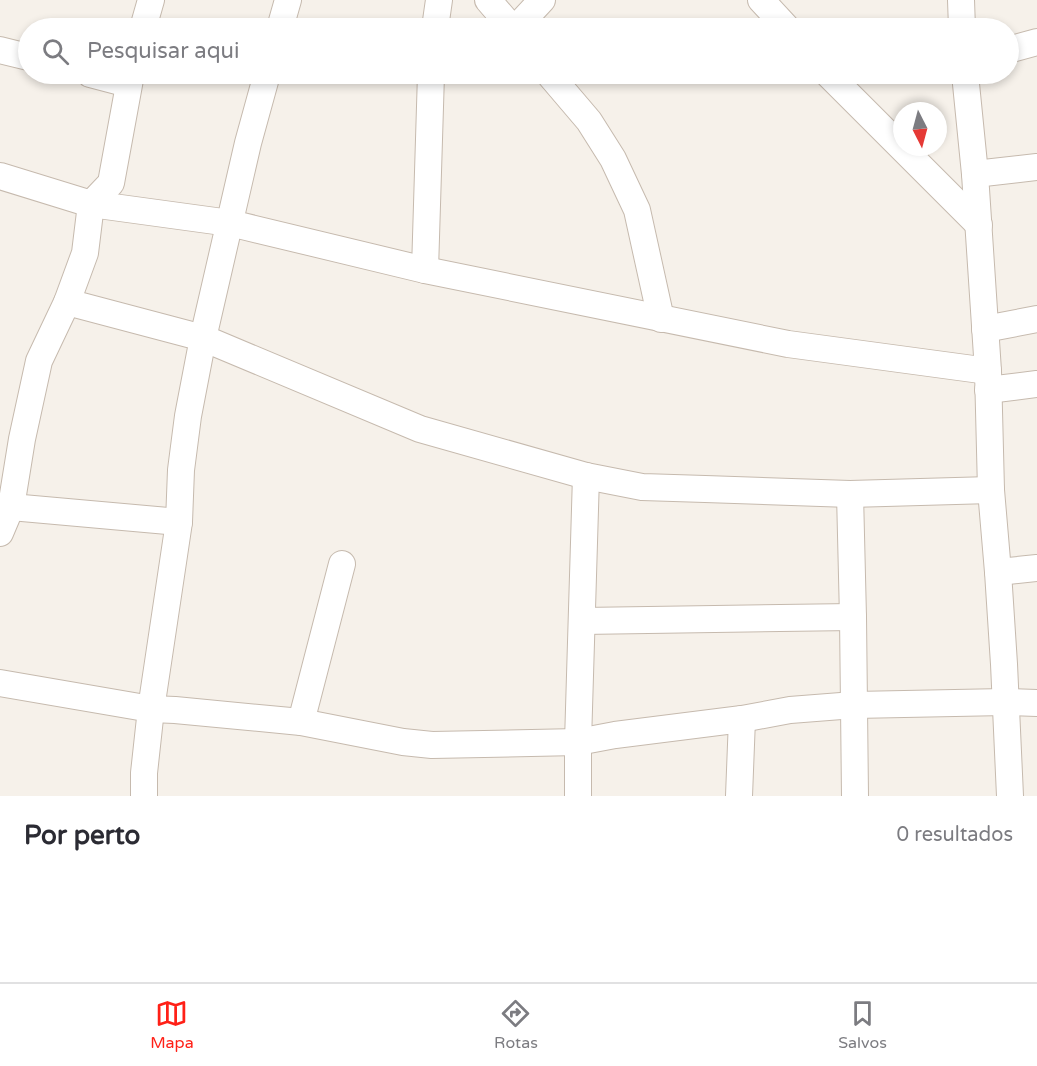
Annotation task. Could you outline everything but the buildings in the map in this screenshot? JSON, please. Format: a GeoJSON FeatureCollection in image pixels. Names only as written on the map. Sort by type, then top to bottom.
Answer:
{"type":"FeatureCollection","features":[{"type":"Feature","properties":{"kind":"street"},"geometry":{"type":"LineString","coordinates":[[146,18],[151,0]]}},
{"type":"Feature","properties":{"kind":"street"},"geometry":{"type":"LineString","coordinates":[[283,18],[288,0]]}},
{"type":"Feature","properties":{"kind":"street"},"geometry":{"type":"LineString","coordinates":[[436,18],[439,0]]}},
{"type":"Feature","properties":{"kind":"street"},"geometry":{"type":"LineString","coordinates":[[488,0],[505,18]]}},
{"type":"Feature","properties":{"kind":"street"},"geometry":{"type":"LineString","coordinates":[[524,18],[542,0]]}},
{"type":"Feature","properties":{"kind":"street"},"geometry":{"type":"LineString","coordinates":[[761,0],[778,18]]}},
{"type":"Feature","properties":{"kind":"street"},"geometry":{"type":"LineString","coordinates":[[961,0],[962,18]]}},
{"type":"Feature","properties":{"kind":"street"},"geometry":{"type":"LineString","coordinates":[[1019,47],[1037,42]]}},
{"type":"Feature","properties":{"kind":"street"},"geometry":{"type":"LineString","coordinates":[[0,50],[18,54]]}},
{"type":"Feature","properties":{"kind":"street"},"geometry":{"type":"LineString","coordinates":[[0,533],[11,507],[22,439],[39,362],[67,302],[85,253],[92,204],[111,183],[129,84]]}},
{"type":"Feature","properties":{"kind":"street"},"geometry":{"type":"LineString","coordinates":[[144,796],[144,773],[151,709],[179,522],[181,470],[188,416],[203,338],[264,84]]}},
{"type":"Feature","properties":{"kind":"street"},"geometry":{"type":"LineString","coordinates":[[425,270],[430,84]]}},
{"type":"Feature","properties":{"kind":"street"},"geometry":{"type":"LineString","coordinates":[[558,84],[589,121],[613,159],[638,210],[662,319]]}},
{"type":"Feature","properties":{"kind":"street"},"geometry":{"type":"LineString","coordinates":[[838,84],[979,225]]}},
{"type":"Feature","properties":{"kind":"street"},"geometry":{"type":"LineString","coordinates":[[966,84],[979,225],[988,380],[991,490],[998,572],[1010,796]]}},
{"type":"Feature","properties":{"kind":"street"},"geometry":{"type":"LineString","coordinates":[[975,174],[1037,167]]}},
{"type":"Feature","properties":{"kind":"street"},"geometry":{"type":"LineString","coordinates":[[0,176],[92,204],[230,223],[425,270],[662,319],[988,380],[1037,384]]}},
{"type":"Feature","properties":{"kind":"street"},"geometry":{"type":"LineString","coordinates":[[67,302],[203,338],[420,429],[586,476],[642,487],[850,494],[991,490]]}},
{"type":"Feature","properties":{"kind":"street"},"geometry":{"type":"LineString","coordinates":[[985,329],[1037,319]]}},
{"type":"Feature","properties":{"kind":"street"},"geometry":{"type":"LineString","coordinates":[[578,796],[586,476]]}},
{"type":"Feature","properties":{"kind":"street"},"geometry":{"type":"LineString","coordinates":[[850,494],[854,617],[855,796]]}},
{"type":"Feature","properties":{"kind":"street"},"geometry":{"type":"LineString","coordinates":[[11,507],[179,522]]}},
{"type":"Feature","properties":{"kind":"street"},"geometry":{"type":"LineString","coordinates":[[301,722],[342,564]]}},
{"type":"Feature","properties":{"kind":"street"},"geometry":{"type":"LineString","coordinates":[[998,572],[1037,568]]}},
{"type":"Feature","properties":{"kind":"street"},"geometry":{"type":"LineString","coordinates":[[582,621],[854,617]]}},
{"type":"Feature","properties":{"kind":"street"},"geometry":{"type":"LineString","coordinates":[[0,683],[151,709],[301,722],[403,742],[432,745],[578,742],[790,710],[854,705],[1037,703]]}},
{"type":"Feature","properties":{"kind":"street"},"geometry":{"type":"LineString","coordinates":[[739,796],[742,719]]}}]}
